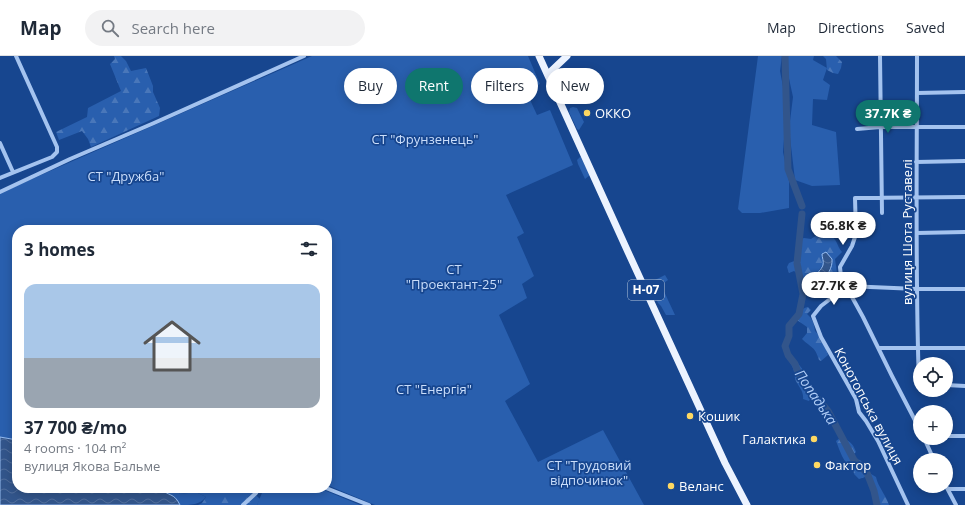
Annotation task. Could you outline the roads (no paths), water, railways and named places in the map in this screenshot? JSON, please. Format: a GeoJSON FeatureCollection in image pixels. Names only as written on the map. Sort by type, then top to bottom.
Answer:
{"type":"FeatureCollection","features":[{"type":"Feature","properties":{"kind":"main road"},"geometry":{"type":"LineString","coordinates":[[539,56],[546,70]]}},
{"type":"Feature","properties":{"kind":"main road"},"geometry":{"type":"LineString","coordinates":[[554,68],[567,56]]}},
{"type":"Feature","properties":{"kind":"main road","name":"Н-07"},"geometry":{"type":"LineString","coordinates":[[562,104],[723,458],[747,505]]}},
{"type":"Feature","properties":{"kind":"street"},"geometry":{"type":"LineString","coordinates":[[0,178],[58,152],[16,56]]}},
{"type":"Feature","properties":{"kind":"street"},"geometry":{"type":"LineString","coordinates":[[0,192],[70,159],[304,56]]}},
{"type":"Feature","properties":{"kind":"street"},"geometry":{"type":"LineString","coordinates":[[880,56],[882,213]]}},
{"type":"Feature","properties":{"kind":"street","name":"вулиця Шота Руставелі"},"geometry":{"type":"LineString","coordinates":[[917,56],[916,162],[918,357]]}},
{"type":"Feature","properties":{"kind":"street"},"geometry":{"type":"LineString","coordinates":[[917,93],[965,92]]}},
{"type":"Feature","properties":{"kind":"street"},"geometry":{"type":"LineString","coordinates":[[857,128],[965,127]]}},
{"type":"Feature","properties":{"kind":"street"},"geometry":{"type":"LineString","coordinates":[[0,143],[13,172]]}},
{"type":"Feature","properties":{"kind":"street"},"geometry":{"type":"LineString","coordinates":[[916,162],[965,162]]}},
{"type":"Feature","properties":{"kind":"street"},"geometry":{"type":"LineString","coordinates":[[913,416],[841,277],[840,267],[852,246],[856,234],[855,198],[965,197]]}},
{"type":"Feature","properties":{"kind":"street"},"geometry":{"type":"LineString","coordinates":[[917,233],[965,232]]}},
{"type":"Feature","properties":{"kind":"street"},"geometry":{"type":"LineString","coordinates":[[847,286],[917,289],[965,289]]}},
{"type":"Feature","properties":{"kind":"street","name":"Конотопська вулиця"},"geometry":{"type":"LineString","coordinates":[[847,286],[821,306],[813,316],[821,337],[856,399],[859,412],[878,441],[908,505]]}},
{"type":"Feature","properties":{"kind":"street"},"geometry":{"type":"LineString","coordinates":[[879,348],[965,348]]}},
{"type":"Feature","properties":{"kind":"street"},"geometry":{"type":"LineString","coordinates":[[953,385],[965,386]]}},
{"type":"Feature","properties":{"kind":"street"},"geometry":{"type":"LineString","coordinates":[[953,436],[965,436]]}},
{"type":"Feature","properties":{"kind":"street"},"geometry":{"type":"LineString","coordinates":[[953,488],[965,489]]}},
{"type":"Feature","properties":{"kind":"street"},"geometry":{"type":"LineString","coordinates":[[332,490],[369,505]]}},
{"type":"Feature","properties":{"kind":"street"},"geometry":{"type":"LineString","coordinates":[[243,505],[256,493]]}},
{"type":"Feature","properties":{"kind":"street"},"geometry":{"type":"LineString","coordinates":[[950,493],[956,505]]}},
{"type":"Feature","properties":{"kind":"water"},"geometry":{"type":"Polygon","coordinates":[[[826,252],[832,259],[832,265],[825,277],[820,279],[818,278],[818,275],[823,264],[822,254],[826,252]]]}},
{"type":"Feature","properties":{"kind":"water"},"geometry":{"type":"Polygon","coordinates":[[[0,437],[12,439],[12,493],[166,493],[173,496],[180,505],[0,505],[0,437]]]}},
{"type":"Feature","properties":{"kind":"waterway","name":"Попадька"},"geometry":{"type":"LineString","coordinates":[[785,56],[788,169],[802,206]]}},
{"type":"Feature","properties":{"kind":"waterway","name":"Попадька"},"geometry":{"type":"LineString","coordinates":[[802,214],[797,263],[803,294],[799,314],[789,326],[789,336],[785,346],[788,355],[795,364],[800,377],[828,411],[854,460],[867,473],[874,491],[877,505]]}},
{"type":"Feature","properties":{"kind":"place","name":"ОККО"},"geometry":{"type":"Point","coordinates":[587,113]}},
{"type":"Feature","properties":{"kind":"place","name":"Кошик"},"geometry":{"type":"Point","coordinates":[690,416]}},
{"type":"Feature","properties":{"kind":"place","name":"Галактика"},"geometry":{"type":"Point","coordinates":[814,439]}},
{"type":"Feature","properties":{"kind":"place","name":"Фактор"},"geometry":{"type":"Point","coordinates":[817,465]}},
{"type":"Feature","properties":{"kind":"place","name":"Веланс"},"geometry":{"type":"Point","coordinates":[671,486]}},
{"type":"Feature","properties":{"kind":"park label","name":"СТ \"Фрунзенець\""},"geometry":{"type":"Point","coordinates":[425,139]}},
{"type":"Feature","properties":{"kind":"park label","name":"СТ \"Дружба\""},"geometry":{"type":"Point","coordinates":[126,176]}},
{"type":"Feature","properties":{"kind":"park label","name":"СТ \"Проектант-25\""},"geometry":{"type":"Point","coordinates":[454,276]}},
{"type":"Feature","properties":{"kind":"park label","name":"СТ \"Енергія\""},"geometry":{"type":"Point","coordinates":[434,389]}},
{"type":"Feature","properties":{"kind":"park label","name":"СТ \"Трудовий відпочинок\""},"geometry":{"type":"Point","coordinates":[589,472]}}]}
